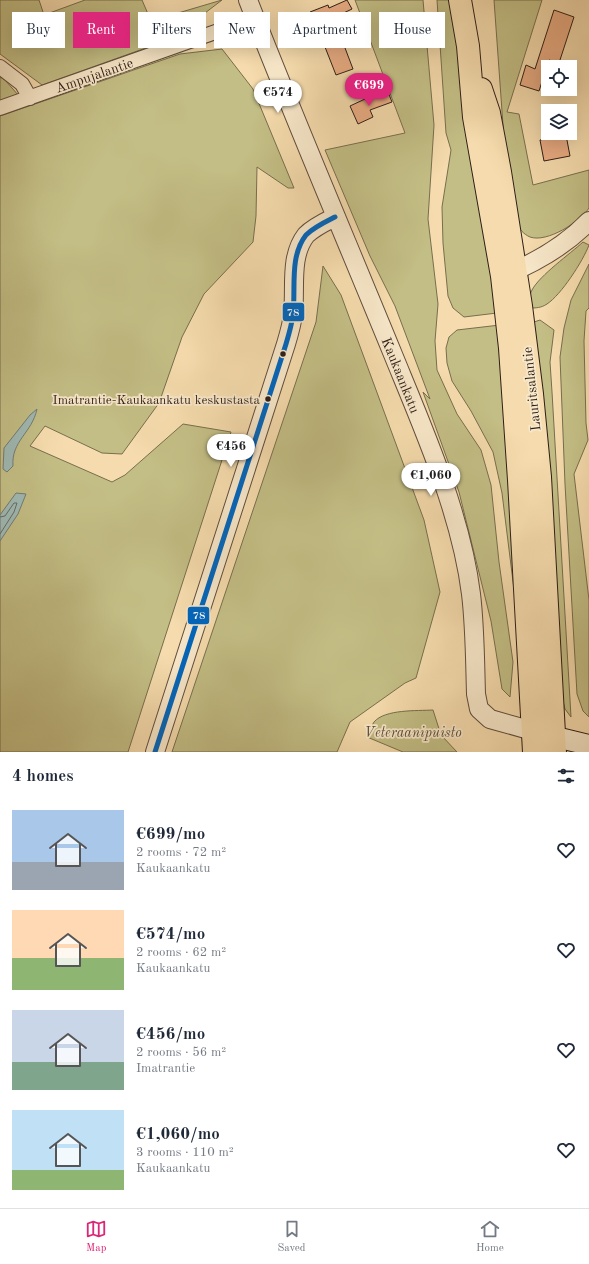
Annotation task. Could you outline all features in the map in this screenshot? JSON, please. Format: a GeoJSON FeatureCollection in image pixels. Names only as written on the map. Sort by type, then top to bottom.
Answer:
{"type":"FeatureCollection","features":[{"type":"Feature","properties":{"kind":"main road","name":"Lauritsalantie"},"geometry":{"type":"LineString","coordinates":[[460,0],[468,46],[474,117],[509,274],[521,306],[540,477],[555,745]]}},
{"type":"Feature","properties":{"kind":"main road","name":"Lauritsalantie"},"geometry":{"type":"LineString","coordinates":[[509,274],[513,386],[533,742]]}},
{"type":"Feature","properties":{"kind":"main road"},"geometry":{"type":"LineString","coordinates":[[533,742],[555,745],[589,745]]}},
{"type":"Feature","properties":{"kind":"street","name":"Kaukaankatu"},"geometry":{"type":"LineString","coordinates":[[248,0],[253,12]]}},
{"type":"Feature","properties":{"kind":"street","name":"Ampujalantie"},"geometry":{"type":"LineString","coordinates":[[0,108],[214,33]]}},
{"type":"Feature","properties":{"kind":"street","name":"Kaukaankatu"},"geometry":{"type":"LineString","coordinates":[[267,48],[335,217],[363,281],[425,433],[448,498],[462,549],[471,594],[476,694],[480,709],[490,719],[533,742]]}},
{"type":"Feature","properties":{"kind":"street"},"geometry":{"type":"LineString","coordinates":[[0,67],[22,84],[30,98]]}},
{"type":"Feature","properties":{"kind":"street"},"geometry":{"type":"LineString","coordinates":[[155,752],[286,344],[293,313],[295,261],[299,248],[306,236],[312,230],[335,217]]}},
{"type":"Feature","properties":{"kind":"street"},"geometry":{"type":"LineString","coordinates":[[509,274],[548,254],[577,234],[589,221]]}},
{"type":"Feature","properties":{"kind":"green space"},"geometry":{"type":"Polygon","coordinates":[[[0,0],[39,0],[43,12],[12,12],[12,48],[65,48],[65,12],[52,12],[85,0],[142,0],[147,12],[138,12],[138,48],[146,48],[42,85],[0,54],[0,0]]]}},
{"type":"Feature","properties":{"kind":"green space"},"geometry":{"type":"Polygon","coordinates":[[[222,0],[206,12],[181,12],[222,0]]]}},
{"type":"Feature","properties":{"kind":"green space"},"geometry":{"type":"Polygon","coordinates":[[[355,0],[423,0],[424,12],[379,12],[379,48],[427,48],[434,125],[428,219],[438,304],[435,341],[437,370],[457,414],[481,450],[491,485],[499,562],[513,662],[510,697],[502,689],[491,621],[459,492],[423,392],[430,399],[395,306],[370,256],[325,150],[405,133],[371,43],[371,12],[360,12],[355,0]]]}},
{"type":"Feature","properties":{"kind":"green space"},"geometry":{"type":"Polygon","coordinates":[[[437,0],[452,0],[497,313],[464,317],[453,308],[448,296],[443,243],[442,207],[451,150],[446,133],[440,48],[445,48],[445,12],[438,12],[437,0]]]}},
{"type":"Feature","properties":{"kind":"green space"},"geometry":{"type":"Polygon","coordinates":[[[494,0],[542,0],[507,112],[519,114],[533,185],[589,170],[589,208],[585,214],[571,225],[545,237],[530,237],[516,224],[504,139],[494,0]]]}},
{"type":"Feature","properties":{"kind":"green space"},"geometry":{"type":"Polygon","coordinates":[[[222,49],[253,89],[294,188],[288,188],[257,167],[256,216],[253,242],[204,294],[182,337],[159,403],[122,454],[102,453],[45,426],[30,446],[112,482],[125,475],[183,424],[231,432],[128,752],[0,752],[0,116],[180,54],[222,49]]]}},
{"type":"Feature","properties":{"kind":"green space"},"geometry":{"type":"Polygon","coordinates":[[[0,77],[5,80],[19,96],[0,102],[0,77]]]}},
{"type":"Feature","properties":{"kind":"green space"},"geometry":{"type":"Polygon","coordinates":[[[583,242],[589,245],[586,252],[577,268],[559,293],[553,300],[545,305],[538,308],[529,308],[530,294],[536,284],[548,271],[583,242]]]}},
{"type":"Feature","properties":{"kind":"green space"},"geometry":{"type":"Polygon","coordinates":[[[589,264],[589,308],[586,311],[584,341],[586,423],[588,440],[574,474],[589,600],[589,717],[583,711],[577,694],[565,484],[560,357],[564,328],[571,300],[589,264]]]}},
{"type":"Feature","properties":{"kind":"green space"},"geometry":{"type":"Polygon","coordinates":[[[323,266],[341,295],[424,520],[440,592],[416,678],[405,683],[350,722],[337,752],[172,752],[316,322],[323,266]]]}},
{"type":"Feature","properties":{"kind":"green space"},"geometry":{"type":"Polygon","coordinates":[[[540,320],[554,330],[550,362],[571,717],[565,709],[560,688],[531,323],[540,320]]]}},
{"type":"Feature","properties":{"kind":"green space"},"geometry":{"type":"Polygon","coordinates":[[[500,325],[498,337],[506,425],[518,622],[502,493],[493,452],[471,411],[452,381],[447,363],[446,348],[449,337],[457,330],[500,325]]]}},
{"type":"Feature","properties":{"kind":"green space","name":"Veteraanipuisto"},"geometry":{"type":"Polygon","coordinates":[[[433,710],[441,735],[457,752],[403,752],[367,737],[374,722],[386,715],[402,712],[433,710]]]}},
{"type":"Feature","properties":{"kind":"water"},"geometry":{"type":"Polygon","coordinates":[[[37,409],[31,425],[18,443],[15,450],[13,466],[7,472],[3,469],[4,448],[30,415],[37,409]]]}},
{"type":"Feature","properties":{"kind":"water"},"geometry":{"type":"Polygon","coordinates":[[[16,493],[26,494],[18,514],[0,541],[0,515],[16,493]]]}},
{"type":"Feature","properties":{"kind":"building"},"geometry":{"type":"Polygon","coordinates":[[[347,0],[352,9],[346,12],[310,12],[328,5],[329,8],[347,0]]]}},
{"type":"Feature","properties":{"kind":"building"},"geometry":{"type":"Polygon","coordinates":[[[554,10],[574,17],[560,60],[541,60],[541,85],[539,91],[520,85],[526,65],[535,69],[554,10]]]}},
{"type":"Feature","properties":{"kind":"building"},"geometry":{"type":"Polygon","coordinates":[[[325,48],[345,48],[353,69],[336,75],[325,48]]]}},
{"type":"Feature","properties":{"kind":"building"},"geometry":{"type":"Polygon","coordinates":[[[388,92],[392,102],[370,110],[373,117],[358,124],[350,106],[365,99],[388,92]]]}},
{"type":"Feature","properties":{"kind":"building"},"geometry":{"type":"Polygon","coordinates":[[[540,140],[567,140],[570,156],[544,161],[540,140]]]}},
{"type":"Feature","properties":{"kind":"transit line","name":"78"},"geometry":{"type":"LineString","coordinates":[[155,752],[288,336],[293,314],[294,273],[297,253],[309,232],[335,217]]}},
{"type":"Feature","properties":{"kind":"place","name":"Imatrantie-Kaukaankatu keskustasta"},"geometry":{"type":"Point","coordinates":[268,399]}}]}
